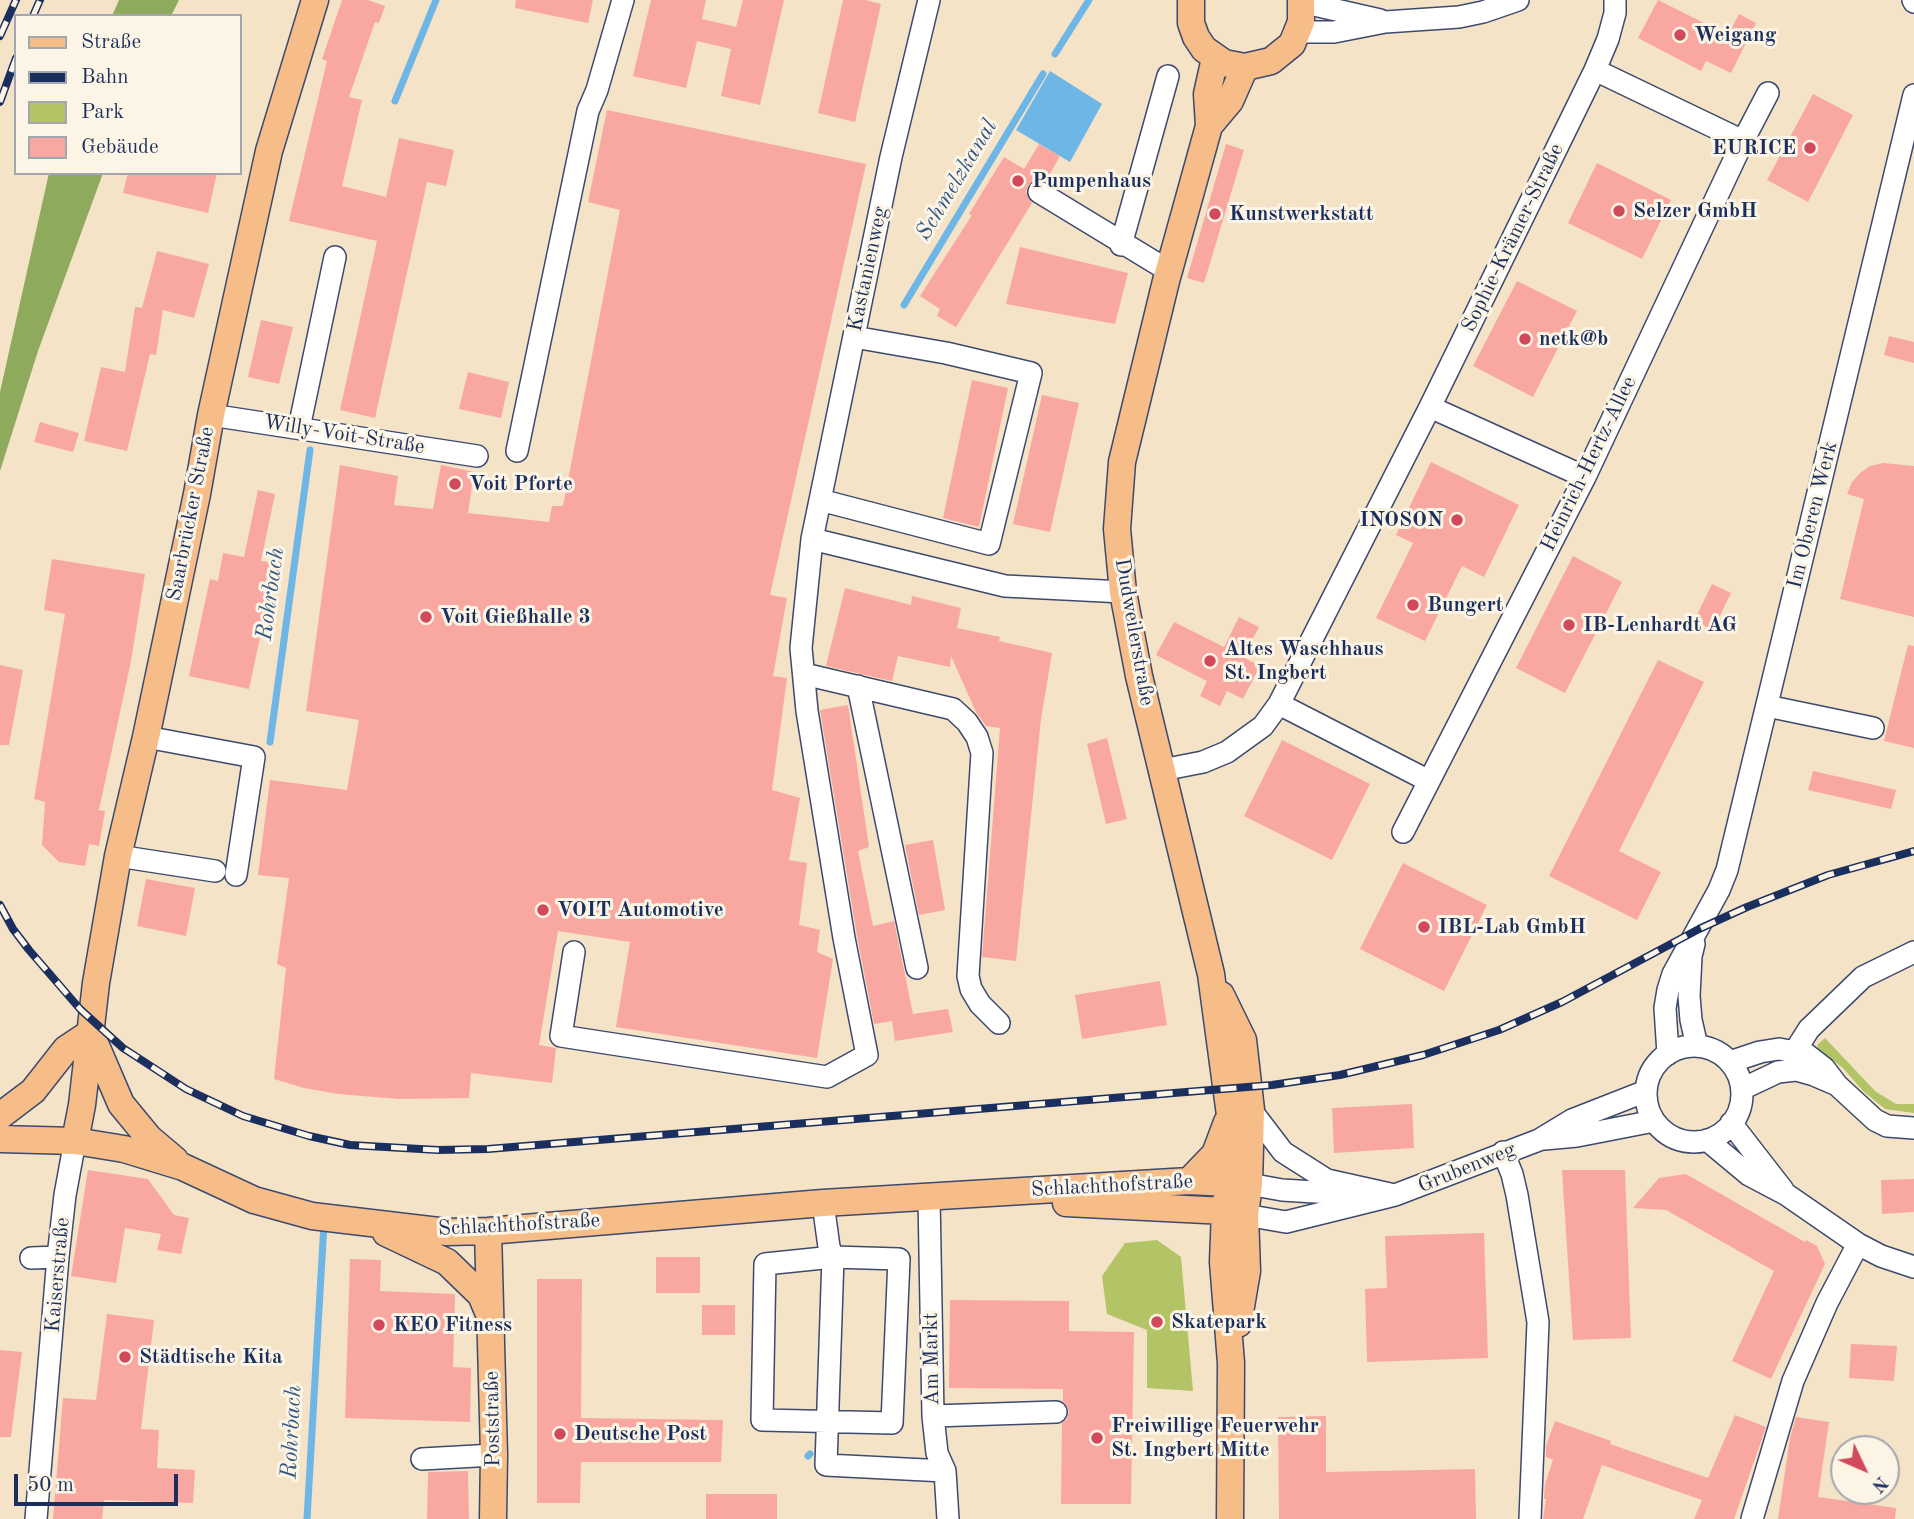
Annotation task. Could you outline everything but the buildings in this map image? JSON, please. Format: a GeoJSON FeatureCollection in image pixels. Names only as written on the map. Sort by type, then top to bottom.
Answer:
{"type":"FeatureCollection","features":[{"type":"Feature","properties":{"kind":"main road","name":"Saarbrücker Straße"},"geometry":{"type":"LineString","coordinates":[[90,1033],[118,856],[146,737],[211,415],[269,151],[315,0]]}},
{"type":"Feature","properties":{"kind":"main road"},"geometry":{"type":"LineString","coordinates":[[1191,0],[1191,23],[1204,49],[1215,58],[1234,66],[1245,67],[1271,61],[1292,44],[1301,22],[1301,1]]}},
{"type":"Feature","properties":{"kind":"main road","name":"Dudweilerstraße"},"geometry":{"type":"LineString","coordinates":[[1215,58],[1207,94],[1209,126],[1169,271],[1122,462],[1117,529],[1123,592],[1139,676],[1211,974],[1240,1112],[1232,1153],[1239,1182],[1235,1213],[1223,1262],[1231,1363],[1230,1519]]}},
{"type":"Feature","properties":{"kind":"main road","name":"Dudweilerstraße"},"geometry":{"type":"LineString","coordinates":[[1209,126],[1230,101],[1245,67]]}},
{"type":"Feature","properties":{"kind":"main road"},"geometry":{"type":"LineString","coordinates":[[0,1116],[41,1083],[66,1049],[90,1033],[111,1084],[127,1113],[149,1138],[183,1167]]}},
{"type":"Feature","properties":{"kind":"main road","name":"Kaiserstraße"},"geometry":{"type":"LineString","coordinates":[[75,1141],[90,1033]]}},
{"type":"Feature","properties":{"kind":"main road"},"geometry":{"type":"LineString","coordinates":[[1189,1181],[1215,1154],[1240,1112]]}},
{"type":"Feature","properties":{"kind":"main road","name":"Schlachthofstraße"},"geometry":{"type":"LineString","coordinates":[[0,1139],[75,1141],[124,1149],[183,1167],[254,1200],[312,1216],[447,1232],[488,1231],[823,1203],[1189,1181],[1239,1182]]}},
{"type":"Feature","properties":{"kind":"main road","name":"Schlachthofstraße"},"geometry":{"type":"LineString","coordinates":[[976,1194],[1034,1201],[1235,1213]]}},
{"type":"Feature","properties":{"kind":"main road","name":"Poststraße"},"geometry":{"type":"LineString","coordinates":[[357,1221],[411,1243],[447,1262],[481,1295],[492,1319]]}},
{"type":"Feature","properties":{"kind":"main road","name":"Poststraße"},"geometry":{"type":"LineString","coordinates":[[488,1231],[495,1518]]}},
{"type":"Feature","properties":{"kind":"street"},"geometry":{"type":"LineString","coordinates":[[517,451],[588,111],[597,90],[623,0]]}},
{"type":"Feature","properties":{"kind":"street","name":"Kastanienweg"},"geometry":{"type":"LineString","coordinates":[[574,953],[561,1036],[827,1076],[867,1055],[844,938],[807,711],[801,648],[812,539],[891,157],[929,0]]}},
{"type":"Feature","properties":{"kind":"street"},"geometry":{"type":"LineString","coordinates":[[1298,32],[1334,32],[1385,22],[1459,17],[1518,0]]}},
{"type":"Feature","properties":{"kind":"street","name":"Sophie-Krämer-Straße"},"geometry":{"type":"LineString","coordinates":[[1163,770],[1203,762],[1227,752],[1263,726],[1279,704],[1430,407],[1595,70],[1608,39],[1615,13],[1615,0]]}},
{"type":"Feature","properties":{"kind":"street"},"geometry":{"type":"LineString","coordinates":[[1301,1],[1385,22]]}},
{"type":"Feature","properties":{"kind":"street"},"geometry":{"type":"LineString","coordinates":[[1595,70],[1743,141]]}},
{"type":"Feature","properties":{"kind":"street"},"geometry":{"type":"LineString","coordinates":[[1121,244],[1168,76]]}},
{"type":"Feature","properties":{"kind":"street","name":"Heinrich-Hertz-Allee"},"geometry":{"type":"LineString","coordinates":[[1403,832],[1585,477],[1768,93]]}},
{"type":"Feature","properties":{"kind":"street","name":"Im Oberen Werk"},"geometry":{"type":"LineString","coordinates":[[1668,1054],[1664,1008],[1668,990],[1673,974],[1699,929],[1727,870],[1914,95]]}},
{"type":"Feature","properties":{"kind":"street"},"geometry":{"type":"LineString","coordinates":[[1039,192],[1169,271]]}},
{"type":"Feature","properties":{"kind":"street"},"geometry":{"type":"LineString","coordinates":[[299,428],[335,257]]}},
{"type":"Feature","properties":{"kind":"street"},"geometry":{"type":"LineString","coordinates":[[820,500],[989,544],[1031,373],[946,353],[854,337]]}},
{"type":"Feature","properties":{"kind":"street"},"geometry":{"type":"LineString","coordinates":[[1430,407],[1585,477]]}},
{"type":"Feature","properties":{"kind":"street","name":"Willy-Voit-Straße"},"geometry":{"type":"LineString","coordinates":[[211,415],[477,456]]}},
{"type":"Feature","properties":{"kind":"street"},"geometry":{"type":"LineString","coordinates":[[812,539],[1005,586],[1123,592]]}},
{"type":"Feature","properties":{"kind":"street"},"geometry":{"type":"LineString","coordinates":[[803,674],[953,709],[967,722],[976,737],[982,753],[968,976],[971,989],[980,1004],[999,1023]]}},
{"type":"Feature","properties":{"kind":"street"},"geometry":{"type":"LineString","coordinates":[[858,687],[917,968]]}},
{"type":"Feature","properties":{"kind":"street"},"geometry":{"type":"LineString","coordinates":[[1279,704],[1429,781]]}},
{"type":"Feature","properties":{"kind":"street"},"geometry":{"type":"LineString","coordinates":[[1767,706],[1873,728]]}},
{"type":"Feature","properties":{"kind":"street"},"geometry":{"type":"LineString","coordinates":[[146,737],[254,757],[236,875]]}},
{"type":"Feature","properties":{"kind":"street"},"geometry":{"type":"LineString","coordinates":[[118,856],[215,871]]}},
{"type":"Feature","properties":{"kind":"street","name":"Im Oberen Werk"},"geometry":{"type":"LineString","coordinates":[[1697,1046],[1689,996],[1691,956],[1699,929]]}},
{"type":"Feature","properties":{"kind":"street"},"geometry":{"type":"LineString","coordinates":[[1795,1051],[1809,1029],[1863,977],[1914,952]]}},
{"type":"Feature","properties":{"kind":"street"},"geometry":{"type":"LineString","coordinates":[[1687,1046],[1697,1046],[1720,1054],[1730,1062],[1742,1088],[1738,1113],[1731,1124],[1707,1140],[1692,1142],[1677,1139],[1654,1121],[1646,1091],[1649,1077],[1657,1064],[1668,1054],[1687,1046]]}},
{"type":"Feature","properties":{"kind":"street"},"geometry":{"type":"LineString","coordinates":[[1730,1062],[1760,1052],[1779,1049],[1795,1051],[1815,1059],[1837,1085],[1875,1120],[1887,1126],[1914,1128]]}},
{"type":"Feature","properties":{"kind":"street"},"geometry":{"type":"LineString","coordinates":[[1742,1088],[1778,1072],[1796,1070],[1814,1074],[1837,1085]]}},
{"type":"Feature","properties":{"kind":"street","name":"Grubenweg"},"geometry":{"type":"LineString","coordinates":[[1539,1140],[1572,1120],[1646,1091]]}},
{"type":"Feature","properties":{"kind":"street"},"geometry":{"type":"LineString","coordinates":[[1240,1112],[1283,1152],[1327,1180],[1395,1195]]}},
{"type":"Feature","properties":{"kind":"street","name":"Grubenweg"},"geometry":{"type":"LineString","coordinates":[[1235,1213],[1286,1222],[1395,1195],[1539,1140],[1577,1136],[1654,1121]]}},
{"type":"Feature","properties":{"kind":"street"},"geometry":{"type":"LineString","coordinates":[[1731,1124],[1787,1195]]}},
{"type":"Feature","properties":{"kind":"street"},"geometry":{"type":"LineString","coordinates":[[1707,1140],[1749,1175],[1787,1195],[1858,1244],[1881,1256],[1914,1267]]}},
{"type":"Feature","properties":{"kind":"street","name":"Kaiserstraße"},"geometry":{"type":"LineString","coordinates":[[36,1519],[58,1257],[75,1141]]}},
{"type":"Feature","properties":{"kind":"street"},"geometry":{"type":"LineString","coordinates":[[1503,1152],[1517,1195],[1538,1322],[1530,1519]]}},
{"type":"Feature","properties":{"kind":"street","name":"Grubenweg"},"geometry":{"type":"LineString","coordinates":[[1239,1182],[1283,1190],[1395,1195]]}},
{"type":"Feature","properties":{"kind":"street","name":"Am Markt"},"geometry":{"type":"LineString","coordinates":[[929,1197],[933,1416],[937,1453],[946,1471],[948,1519]]}},
{"type":"Feature","properties":{"kind":"street"},"geometry":{"type":"LineString","coordinates":[[823,1203],[829,1247],[833,1257],[826,1465],[946,1471]]}},
{"type":"Feature","properties":{"kind":"street"},"geometry":{"type":"LineString","coordinates":[[1752,1519],[1793,1381],[1827,1303],[1858,1244]]}},
{"type":"Feature","properties":{"kind":"street"},"geometry":{"type":"LineString","coordinates":[[31,1258],[58,1257]]}},
{"type":"Feature","properties":{"kind":"street"},"geometry":{"type":"LineString","coordinates":[[833,1257],[899,1259],[892,1423],[826,1422],[762,1420],[765,1264],[833,1257]]}},
{"type":"Feature","properties":{"kind":"street"},"geometry":{"type":"LineString","coordinates":[[933,1416],[1056,1412]]}},
{"type":"Feature","properties":{"kind":"street"},"geometry":{"type":"LineString","coordinates":[[422,1459],[494,1455]]}},
{"type":"Feature","properties":{"kind":"green space"},"geometry":{"type":"Polygon","coordinates":[[[119,0],[179,0],[172,14],[113,14],[119,0]]]}},
{"type":"Feature","properties":{"kind":"green space"},"geometry":{"type":"Polygon","coordinates":[[[49,175],[102,175],[38,351],[0,471],[0,392],[49,175]]]}},
{"type":"Feature","properties":{"kind":"green space"},"geometry":{"type":"Polygon","coordinates":[[[1825,1038],[1875,1091],[1896,1104],[1914,1104],[1914,1113],[1885,1109],[1863,1091],[1843,1068],[1819,1050],[1817,1045],[1825,1038]]]}},
{"type":"Feature","properties":{"kind":"green space","name":"Skatepark"},"geometry":{"type":"Polygon","coordinates":[[[1157,1240],[1181,1257],[1193,1391],[1147,1388],[1147,1330],[1107,1314],[1102,1276],[1125,1243],[1157,1240]]]}},
{"type":"Feature","properties":{"kind":"water"},"geometry":{"type":"Polygon","coordinates":[[[1050,71],[1102,104],[1070,162],[1016,130],[1050,71]]]}},
{"type":"Feature","properties":{"kind":"waterway","name":"Rohrbach"},"geometry":{"type":"LineString","coordinates":[[395,101],[436,0]]}},
{"type":"Feature","properties":{"kind":"waterway","name":"Schmelzkanal"},"geometry":{"type":"LineString","coordinates":[[1055,54],[1089,0]]}},
{"type":"Feature","properties":{"kind":"waterway","name":"Schmelzkanal"},"geometry":{"type":"LineString","coordinates":[[904,305],[1043,74]]}},
{"type":"Feature","properties":{"kind":"waterway","name":"Rohrbach"},"geometry":{"type":"LineString","coordinates":[[270,742],[310,450]]}},
{"type":"Feature","properties":{"kind":"waterway","name":"Rohrbach"},"geometry":{"type":"LineString","coordinates":[[307,1519],[324,1223]]}},
{"type":"Feature","properties":{"kind":"railway"},"geometry":{"type":"LineString","coordinates":[[0,36],[16,0]]}},
{"type":"Feature","properties":{"kind":"railway"},"geometry":{"type":"LineString","coordinates":[[34,14],[40,0]]}},
{"type":"Feature","properties":{"kind":"railway"},"geometry":{"type":"LineString","coordinates":[[0,102],[14,64]]}},
{"type":"Feature","properties":{"kind":"railway"},"geometry":{"type":"LineString","coordinates":[[0,905],[29,950],[80,1009],[123,1048],[186,1089],[243,1116],[350,1145],[438,1150],[488,1149],[1272,1085],[1340,1075],[1423,1055],[1499,1030],[1562,1002],[1699,929],[1747,907],[1828,875],[1914,851]]}},
{"type":"Feature","properties":{"kind":"place","name":"Weigang"},"geometry":{"type":"Point","coordinates":[1680,35]}},
{"type":"Feature","properties":{"kind":"place","name":"EURICE"},"geometry":{"type":"Point","coordinates":[1810,148]}},
{"type":"Feature","properties":{"kind":"place","name":"Pumpenhaus"},"geometry":{"type":"Point","coordinates":[1018,181]}},
{"type":"Feature","properties":{"kind":"place","name":"Selzer GmbH"},"geometry":{"type":"Point","coordinates":[1619,211]}},
{"type":"Feature","properties":{"kind":"place","name":"Kunstwerkstatt"},"geometry":{"type":"Point","coordinates":[1215,214]}},
{"type":"Feature","properties":{"kind":"place","name":"netk@b"},"geometry":{"type":"Point","coordinates":[1525,339]}},
{"type":"Feature","properties":{"kind":"place","name":"Voit Pforte"},"geometry":{"type":"Point","coordinates":[455,484]}},
{"type":"Feature","properties":{"kind":"place","name":"INOSON"},"geometry":{"type":"Point","coordinates":[1457,520]}},
{"type":"Feature","properties":{"kind":"place","name":"Bungert"},"geometry":{"type":"Point","coordinates":[1413,605]}},
{"type":"Feature","properties":{"kind":"place","name":"Voit Gießhalle 3"},"geometry":{"type":"Point","coordinates":[426,617]}},
{"type":"Feature","properties":{"kind":"place","name":"IB-Lenhardt AG"},"geometry":{"type":"Point","coordinates":[1569,625]}},
{"type":"Feature","properties":{"kind":"place","name":"Altes Waschhaus St. Ingbert"},"geometry":{"type":"Point","coordinates":[1210,661]}},
{"type":"Feature","properties":{"kind":"place","name":"VOIT Automotive"},"geometry":{"type":"Point","coordinates":[543,910]}},
{"type":"Feature","properties":{"kind":"place","name":"IBL-Lab GmbH"},"geometry":{"type":"Point","coordinates":[1424,927]}},
{"type":"Feature","properties":{"kind":"place","name":"Skatepark"},"geometry":{"type":"Point","coordinates":[1157,1322]}},
{"type":"Feature","properties":{"kind":"place","name":"KEO Fitness"},"geometry":{"type":"Point","coordinates":[379,1325]}},
{"type":"Feature","properties":{"kind":"place","name":"Städtische Kita"},"geometry":{"type":"Point","coordinates":[125,1357]}},
{"type":"Feature","properties":{"kind":"place","name":"Deutsche Post"},"geometry":{"type":"Point","coordinates":[560,1434]}},
{"type":"Feature","properties":{"kind":"place","name":"Freiwillige Feuerwehr St. Ingbert Mitte"},"geometry":{"type":"Point","coordinates":[1097,1438]}}]}
